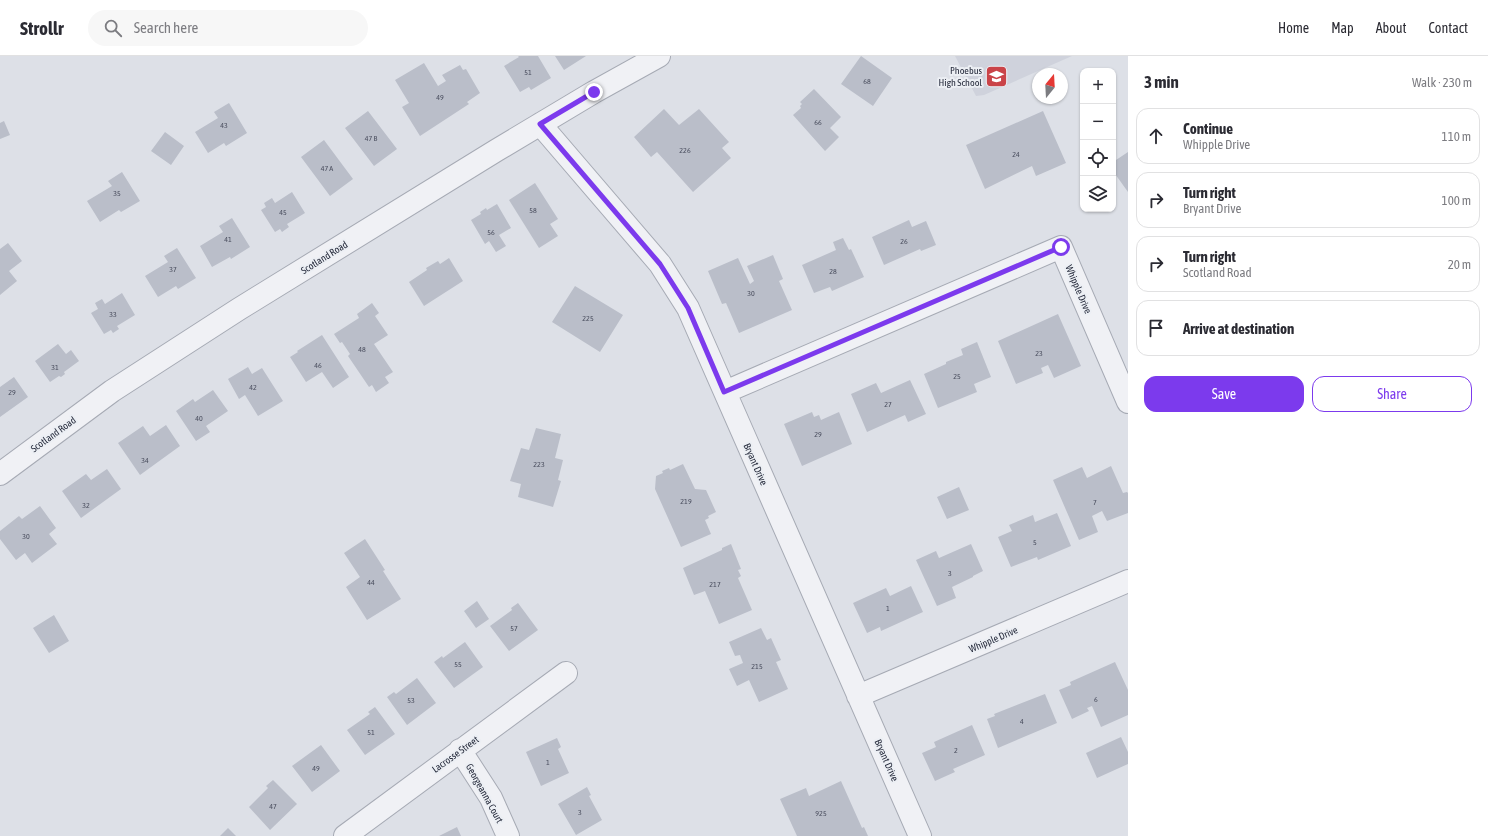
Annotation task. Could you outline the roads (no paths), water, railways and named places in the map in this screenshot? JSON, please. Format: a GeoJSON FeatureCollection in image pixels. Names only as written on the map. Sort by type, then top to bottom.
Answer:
{"type":"FeatureCollection","features":[{"type":"Feature","properties":{"kind":"street","name":"Scotland Road"},"geometry":{"type":"LineString","coordinates":[[0,474],[112,391],[252,301],[540,124],[659,56]]}},
{"type":"Feature","properties":{"kind":"street","name":"Bryant Drive"},"geometry":{"type":"LineString","coordinates":[[540,124],[660,264],[688,308],[920,836]]}},
{"type":"Feature","properties":{"kind":"street","name":"Whipple Drive"},"geometry":{"type":"LineString","coordinates":[[724,392],[1061,247],[1128,402]]}},
{"type":"Feature","properties":{"kind":"street","name":"Whipple Drive"},"geometry":{"type":"LineString","coordinates":[[858,696],[1128,581]]}},
{"type":"Feature","properties":{"kind":"street","name":"Lacrosse Street"},"geometry":{"type":"LineString","coordinates":[[345,836],[566,673]]}},
{"type":"Feature","properties":{"kind":"street","name":"Georgeanna Court"},"geometry":{"type":"LineString","coordinates":[[460,750],[491,798],[508,836]]}},
{"type":"Feature","properties":{"kind":"place","name":"Phoebus High School"},"geometry":{"type":"Point","coordinates":[997,76]}}]}
